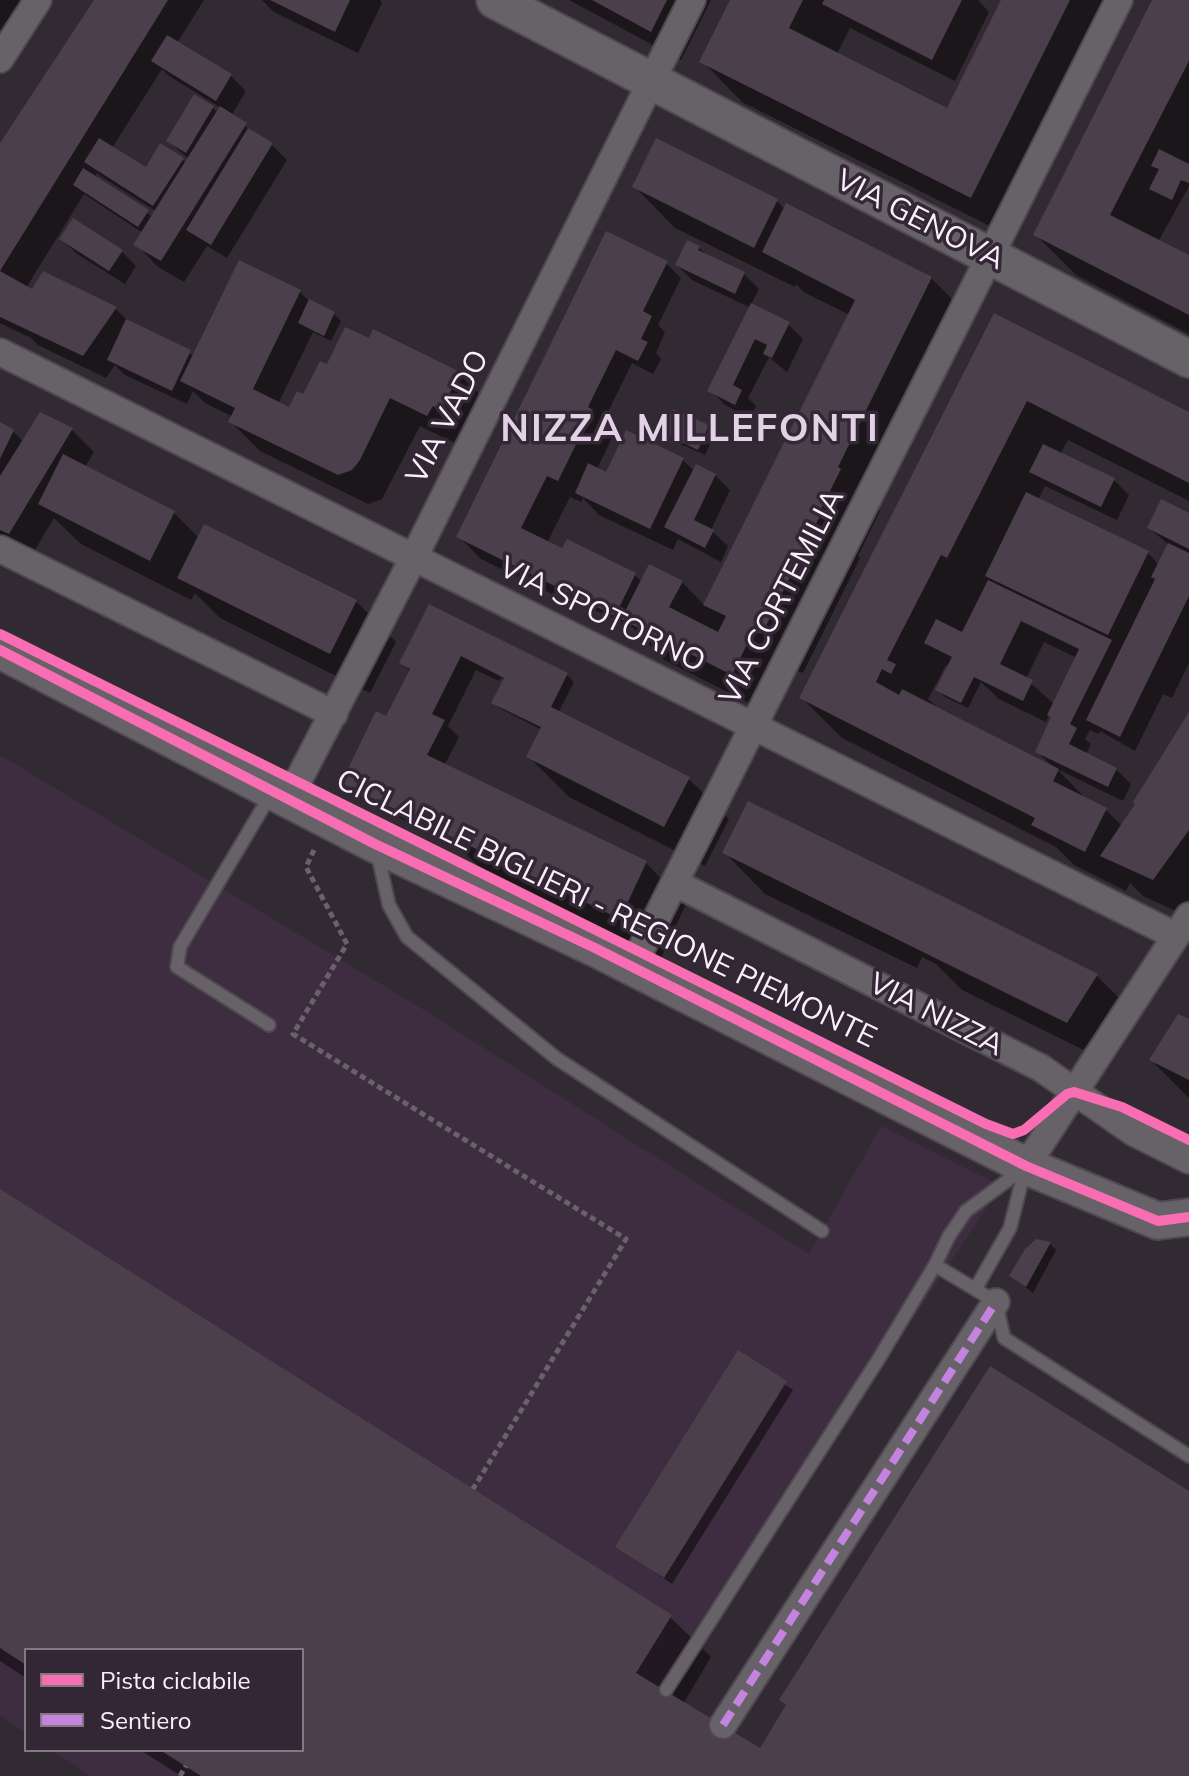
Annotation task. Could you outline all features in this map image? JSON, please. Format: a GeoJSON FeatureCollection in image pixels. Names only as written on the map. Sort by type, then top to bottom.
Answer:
{"type":"FeatureCollection","features":[{"type":"Feature","properties":{"kind":"street"},"geometry":{"type":"LineString","coordinates":[[0,59],[38,0]]}},
{"type":"Feature","properties":{"kind":"street","name":"VIA GENOVA"},"geometry":{"type":"LineString","coordinates":[[495,0],[1189,359]]}},
{"type":"Feature","properties":{"kind":"street"},"geometry":{"type":"LineString","coordinates":[[651,82],[692,0]]}},
{"type":"Feature","properties":{"kind":"street","name":"VIA CORTEMILIA"},"geometry":{"type":"LineString","coordinates":[[632,967],[1119,0]]}},
{"type":"Feature","properties":{"kind":"street","name":"VIA VADO"},"geometry":{"type":"LineString","coordinates":[[287,790],[334,714],[651,82]]}},
{"type":"Feature","properties":{"kind":"street","name":"VIA SPOTORNO"},"geometry":{"type":"LineString","coordinates":[[0,352],[753,726],[1182,926]]}},
{"type":"Feature","properties":{"kind":"street"},"geometry":{"type":"LineString","coordinates":[[0,549],[334,714]]}},
{"type":"Feature","properties":{"kind":"street"},"geometry":{"type":"LineString","coordinates":[[0,650],[287,790],[329,821],[632,967],[1026,1166],[1174,1219],[1189,1241]]}},
{"type":"Feature","properties":{"kind":"street","name":"VIA NIZZA"},"geometry":{"type":"LineString","coordinates":[[675,883],[1041,1068],[1133,1132],[1189,1160]]}},
{"type":"Feature","properties":{"kind":"street"},"geometry":{"type":"LineString","coordinates":[[1026,1166],[1182,926]]}},
{"type":"Feature","properties":{"kind":"street"},"geometry":{"type":"LineString","coordinates":[[723,1725],[986,1295]]}},
{"type":"Feature","properties":{"kind":"lane"},"geometry":{"type":"LineString","coordinates":[[269,1025],[177,967],[180,947],[287,790]]}},
{"type":"Feature","properties":{"kind":"lane"},"geometry":{"type":"LineString","coordinates":[[375,844],[389,905],[407,937],[556,1058],[822,1231]]}},
{"type":"Feature","properties":{"kind":"lane"},"geometry":{"type":"LineString","coordinates":[[666,1690],[869,1373],[966,1211],[1026,1166]]}},
{"type":"Feature","properties":{"kind":"lane"},"geometry":{"type":"LineString","coordinates":[[986,1295],[1010,1228],[1026,1166]]}},
{"type":"Feature","properties":{"kind":"lane"},"geometry":{"type":"LineString","coordinates":[[935,1265],[986,1295],[1004,1338],[1189,1456]]}},
{"type":"Feature","properties":{"kind":"path"},"geometry":{"type":"LineString","coordinates":[[329,821],[306,867],[347,944],[293,1034],[626,1239],[473,1489]]}},
{"type":"Feature","properties":{"kind":"path"},"geometry":{"type":"LineString","coordinates":[[180,1776],[186,1766]]}},
{"type":"Feature","properties":{"kind":"shaded area"},"geometry":{"type":"Polygon","coordinates":[[[0,755],[424,1010],[809,1254],[881,1126],[1001,1186],[609,1776],[91,1776],[55,1752],[304,1752],[304,1648],[24,1648],[24,1732],[0,1715],[0,755]]]}},
{"type":"Feature","properties":{"kind":"building"},"geometry":{"type":"Polygon","coordinates":[[[94,0],[168,0],[0,271],[0,143],[94,0]]]}},
{"type":"Feature","properties":{"kind":"building"},"geometry":{"type":"Polygon","coordinates":[[[270,0],[350,0],[335,32],[270,0]]]}},
{"type":"Feature","properties":{"kind":"building"},"geometry":{"type":"Polygon","coordinates":[[[592,0],[667,0],[651,32],[592,0]]]}},
{"type":"Feature","properties":{"kind":"building"},"geometry":{"type":"Polygon","coordinates":[[[730,0],[803,0],[789,28],[947,108],[1001,0],[1070,0],[971,198],[699,62],[730,0]]]}},
{"type":"Feature","properties":{"kind":"building"},"geometry":{"type":"Polygon","coordinates":[[[824,0],[962,0],[932,60],[822,4],[824,0]]]}},
{"type":"Feature","properties":{"kind":"building"},"geometry":{"type":"Polygon","coordinates":[[[1152,0],[1189,0],[1189,61],[1110,215],[1189,255],[1189,315],[1033,235],[1152,0]]]}},
{"type":"Feature","properties":{"kind":"building"},"geometry":{"type":"Polygon","coordinates":[[[167,35],[232,74],[216,101],[151,61],[167,35]]]}},
{"type":"Feature","properties":{"kind":"building"},"geometry":{"type":"Polygon","coordinates":[[[194,94],[214,106],[186,153],[166,141],[194,94]]]}},
{"type":"Feature","properties":{"kind":"building"},"geometry":{"type":"Polygon","coordinates":[[[220,106],[247,123],[161,261],[133,245],[220,106]]]}},
{"type":"Feature","properties":{"kind":"building"},"geometry":{"type":"Polygon","coordinates":[[[248,128],[273,143],[211,245],[186,230],[248,128]]]}},
{"type":"Feature","properties":{"kind":"building"},"geometry":{"type":"Polygon","coordinates":[[[99,138],[146,167],[160,143],[184,158],[153,206],[84,162],[99,138]]]}},
{"type":"Feature","properties":{"kind":"building"},"geometry":{"type":"Polygon","coordinates":[[[656,138],[778,199],[754,248],[632,187],[656,138]]]}},
{"type":"Feature","properties":{"kind":"building"},"geometry":{"type":"Polygon","coordinates":[[[1159,149],[1189,164],[1189,183],[1181,180],[1172,200],[1149,189],[1159,169],[1151,166],[1159,149]]]}},
{"type":"Feature","properties":{"kind":"building"},"geometry":{"type":"Polygon","coordinates":[[[83,168],[149,210],[138,227],[73,185],[83,168]]]}},
{"type":"Feature","properties":{"kind":"building"},"geometry":{"type":"Polygon","coordinates":[[[786,203],[932,277],[838,467],[841,469],[820,516],[762,634],[754,630],[732,675],[621,619],[649,564],[683,581],[669,607],[718,632],[726,616],[703,605],[855,300],[762,252],[786,203]]]}},
{"type":"Feature","properties":{"kind":"building"},"geometry":{"type":"Polygon","coordinates":[[[73,218],[123,250],[109,271],[59,239],[73,218]]]}},
{"type":"Feature","properties":{"kind":"building"},"geometry":{"type":"Polygon","coordinates":[[[606,231],[668,261],[643,311],[652,316],[641,339],[648,342],[638,361],[616,350],[588,407],[593,410],[558,481],[547,476],[521,528],[562,548],[567,539],[636,573],[615,616],[456,537],[606,231]]]}},
{"type":"Feature","properties":{"kind":"building"},"geometry":{"type":"Polygon","coordinates":[[[687,240],[700,246],[698,250],[745,272],[735,294],[675,265],[687,240]]]}},
{"type":"Feature","properties":{"kind":"building"},"geometry":{"type":"Polygon","coordinates":[[[239,260],[301,290],[253,389],[289,407],[297,391],[303,394],[320,361],[327,364],[345,327],[369,338],[373,329],[460,372],[441,411],[433,406],[427,416],[390,398],[360,460],[352,470],[338,475],[228,422],[235,408],[180,381],[239,260]]]}},
{"type":"Feature","properties":{"kind":"building"},"geometry":{"type":"Polygon","coordinates":[[[0,271],[32,289],[43,271],[117,307],[83,356],[0,317],[0,271]]]}},
{"type":"Feature","properties":{"kind":"building"},"geometry":{"type":"Polygon","coordinates":[[[309,299],[335,312],[324,336],[298,323],[309,299]]]}},
{"type":"Feature","properties":{"kind":"building"},"geometry":{"type":"Polygon","coordinates":[[[751,303],[790,322],[772,358],[763,354],[767,345],[755,339],[733,385],[742,390],[735,405],[707,391],[751,303]]]}},
{"type":"Feature","properties":{"kind":"building"},"geometry":{"type":"Polygon","coordinates":[[[994,313],[1189,412],[1189,483],[1027,401],[947,558],[941,555],[887,660],[896,664],[891,674],[882,669],[876,682],[899,695],[902,689],[1059,769],[1053,781],[1107,808],[1085,852],[1031,825],[1035,818],[799,698],[994,313]]]}},
{"type":"Feature","properties":{"kind":"building"},"geometry":{"type":"Polygon","coordinates":[[[126,319],[191,350],[172,391],[107,360],[126,319]]]}},
{"type":"Feature","properties":{"kind":"building"},"geometry":{"type":"Polygon","coordinates":[[[673,409],[709,425],[698,450],[662,433],[673,409]]]}},
{"type":"Feature","properties":{"kind":"building"},"geometry":{"type":"Polygon","coordinates":[[[40,412],[73,428],[9,534],[0,530],[0,476],[40,412]]]}},
{"type":"Feature","properties":{"kind":"building"},"geometry":{"type":"Polygon","coordinates":[[[0,422],[14,430],[0,459],[0,422]]]}},
{"type":"Feature","properties":{"kind":"building"},"geometry":{"type":"Polygon","coordinates":[[[626,430],[684,458],[650,529],[575,493],[588,463],[606,472],[626,430]]]}},
{"type":"Feature","properties":{"kind":"building"},"geometry":{"type":"Polygon","coordinates":[[[1043,444],[1115,478],[1101,507],[1029,472],[1043,444]]]}},
{"type":"Feature","properties":{"kind":"building"},"geometry":{"type":"Polygon","coordinates":[[[63,454],[175,511],[150,561],[38,504],[63,454]]]}},
{"type":"Feature","properties":{"kind":"building"},"geometry":{"type":"Polygon","coordinates":[[[696,464],[716,474],[694,520],[714,530],[705,548],[664,527],[696,464]]]}},
{"type":"Feature","properties":{"kind":"building"},"geometry":{"type":"Polygon","coordinates":[[[1026,492],[1149,551],[1108,635],[985,576],[1026,492]]]}},
{"type":"Feature","properties":{"kind":"building"},"geometry":{"type":"Polygon","coordinates":[[[1161,499],[1189,513],[1189,549],[1147,528],[1161,499]]]}},
{"type":"Feature","properties":{"kind":"building"},"geometry":{"type":"Polygon","coordinates":[[[204,524],[357,600],[330,654],[177,578],[204,524]]]}},
{"type":"Feature","properties":{"kind":"building"},"geometry":{"type":"Polygon","coordinates":[[[1168,543],[1189,553],[1189,596],[1120,737],[1086,720],[1155,579],[1151,577],[1168,543]]]}},
{"type":"Feature","properties":{"kind":"building"},"geometry":{"type":"Polygon","coordinates":[[[988,580],[1112,640],[1070,724],[1077,728],[1069,744],[1117,768],[1108,787],[1035,752],[1051,717],[1047,715],[1079,649],[1021,621],[1000,664],[1033,680],[1023,701],[974,677],[961,703],[935,690],[952,657],[924,643],[936,619],[962,632],[988,580]]]}},
{"type":"Feature","properties":{"kind":"building"},"geometry":{"type":"Polygon","coordinates":[[[429,604],[568,673],[551,707],[690,777],[664,827],[526,757],[541,727],[491,703],[504,678],[461,656],[432,714],[445,720],[427,755],[647,861],[620,919],[341,783],[376,711],[386,716],[410,669],[399,663],[429,604]]]}},
{"type":"Feature","properties":{"kind":"building"},"geometry":{"type":"Polygon","coordinates":[[[1189,712],[1189,830],[1153,880],[1100,856],[1135,804],[1133,802],[1189,712]]]}},
{"type":"Feature","properties":{"kind":"building"},"geometry":{"type":"Polygon","coordinates":[[[748,801],[1098,974],[1067,1023],[722,853],[748,801]]]}},
{"type":"Feature","properties":{"kind":"building"},"geometry":{"type":"Polygon","coordinates":[[[1178,1014],[1189,1019],[1189,1080],[1149,1060],[1178,1014]]]}},
{"type":"Feature","properties":{"kind":"building"},"geometry":{"type":"Polygon","coordinates":[[[0,1189],[672,1615],[636,1673],[760,1748],[786,1705],[779,1700],[990,1366],[1189,1491],[1189,1776],[201,1776],[163,1752],[304,1752],[304,1648],[24,1648],[24,1664],[0,1648],[0,1189]]]}},
{"type":"Feature","properties":{"kind":"building"},"geometry":{"type":"Polygon","coordinates":[[[1036,1239],[1051,1242],[1026,1287],[1009,1276],[1025,1249],[1036,1239]]]}},
{"type":"Feature","properties":{"kind":"building"},"geometry":{"type":"Polygon","coordinates":[[[738,1350],[787,1381],[664,1578],[615,1547],[738,1350]]]}},
{"type":"Feature","properties":{"kind":"marked path"},"geometry":{"type":"LineString","coordinates":[[723,1725],[996,1302]]}},
{"type":"Feature","properties":{"kind":"cycle path","name":"CICLABILE BIGLIERI - REGIONE PIEMONTE"},"geometry":{"type":"LineString","coordinates":[[0,634],[986,1124],[1013,1134],[1024,1130],[1067,1094],[1074,1092],[1122,1107],[1189,1140]]}},
{"type":"Feature","properties":{"kind":"cycle path"},"geometry":{"type":"LineString","coordinates":[[0,650],[375,844],[595,948],[1026,1166],[1158,1221],[1189,1217]]}},
{"type":"Feature","properties":{"kind":"district","name":"NIZZA MILLEFONTI"},"geometry":{"type":"Point","coordinates":[690,430]}}]}
